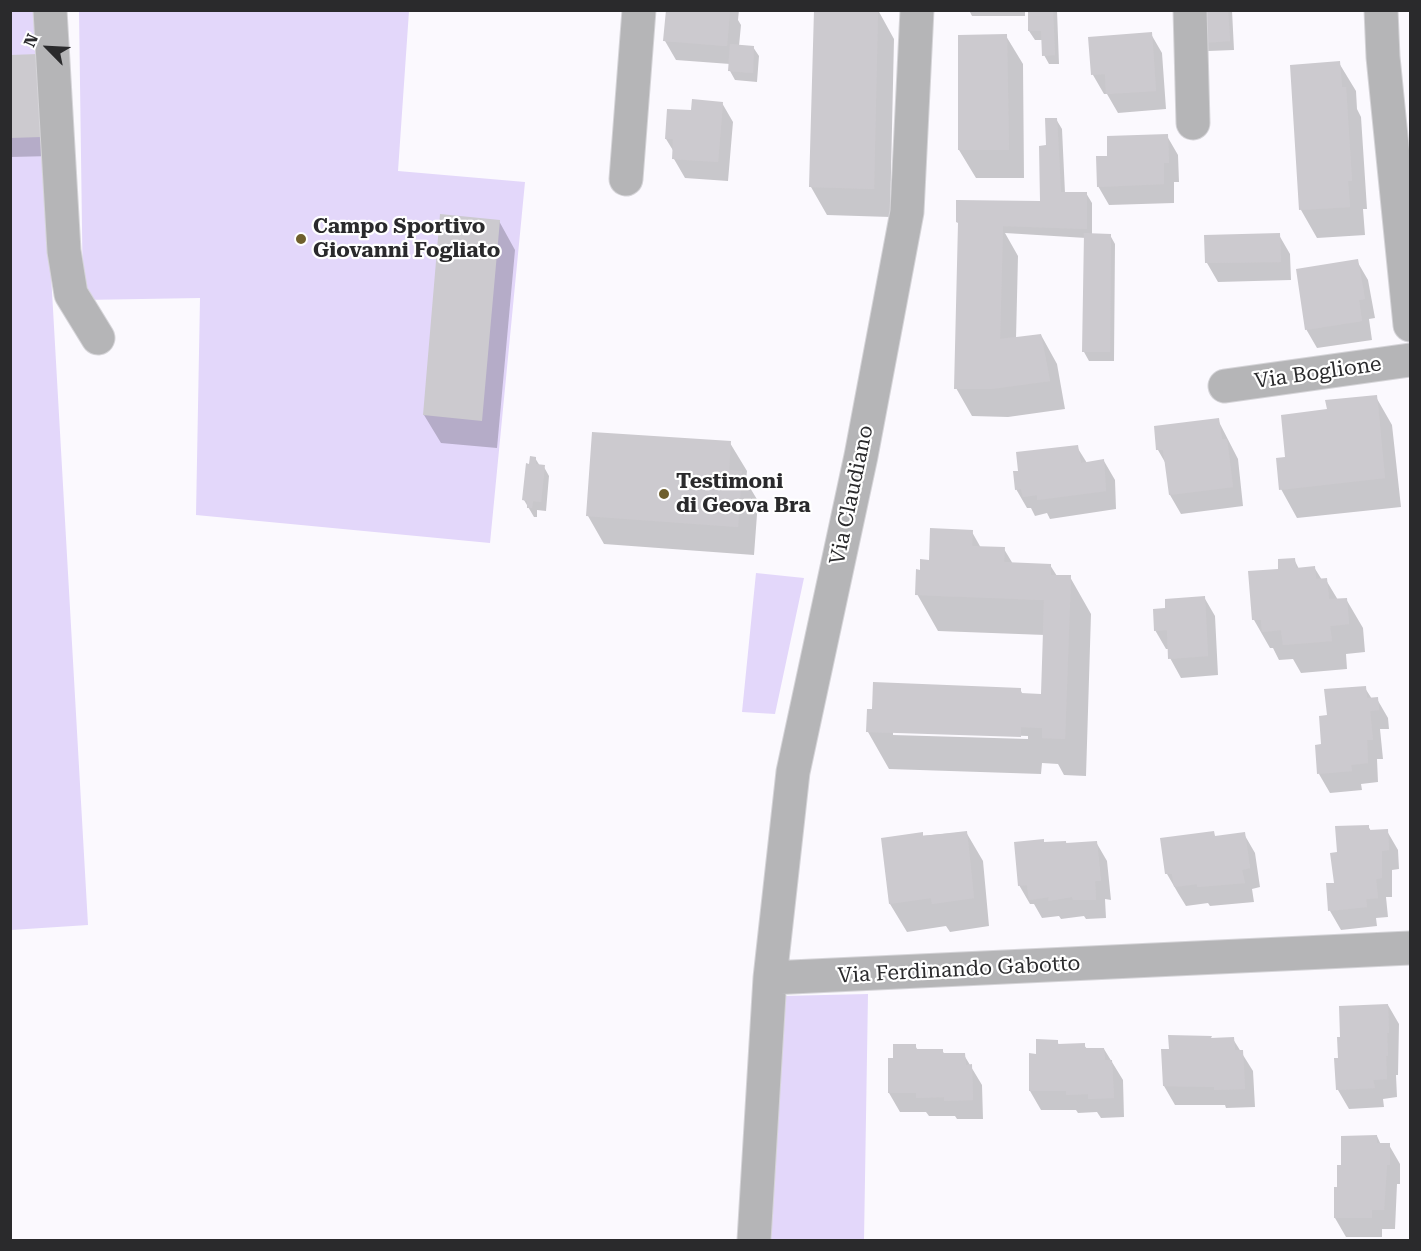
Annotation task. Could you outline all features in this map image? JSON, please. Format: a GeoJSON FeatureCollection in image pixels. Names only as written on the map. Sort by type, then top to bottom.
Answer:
{"type":"FeatureCollection","features":[{"type":"Feature","properties":{"kind":"street"},"geometry":{"type":"LineString","coordinates":[[50,10],[64,250],[71,294],[98,338]]}},
{"type":"Feature","properties":{"kind":"street"},"geometry":{"type":"LineString","coordinates":[[626,179],[639,10]]}},
{"type":"Feature","properties":{"kind":"street","name":"Via Claudiano"},"geometry":{"type":"LineString","coordinates":[[770,978],[793,772],[861,456],[907,212],[917,10]]}},
{"type":"Feature","properties":{"kind":"street"},"geometry":{"type":"LineString","coordinates":[[1191,10],[1193,123]]}},
{"type":"Feature","properties":{"kind":"street"},"geometry":{"type":"LineString","coordinates":[[1381,10],[1383,57],[1410,325]]}},
{"type":"Feature","properties":{"kind":"street","name":"Via Boglione"},"geometry":{"type":"LineString","coordinates":[[1225,386],[1410,360]]}},
{"type":"Feature","properties":{"kind":"street","name":"Via Ferdinando Gabotto"},"geometry":{"type":"LineString","coordinates":[[770,978],[1410,948]]}},
{"type":"Feature","properties":{"kind":"street"},"geometry":{"type":"LineString","coordinates":[[754,1240],[770,978]]}},
{"type":"Feature","properties":{"kind":"shaded area"},"geometry":{"type":"Polygon","coordinates":[[[36,10],[88,925],[11,930],[10,11],[36,10]]]}},
{"type":"Feature","properties":{"kind":"shaded area","name":"Campo Sportivo Giovanni Fogliato"},"geometry":{"type":"Polygon","coordinates":[[[79,11],[409,11],[398,171],[525,182],[490,543],[196,515],[200,298],[83,300],[79,11]]]}},
{"type":"Feature","properties":{"kind":"shaded area"},"geometry":{"type":"Polygon","coordinates":[[[756,573],[804,578],[775,714],[742,712],[756,573]]]}},
{"type":"Feature","properties":{"kind":"shaded area"},"geometry":{"type":"Polygon","coordinates":[[[868,994],[864,1240],[770,1240],[782,996],[868,994]]]}},
{"type":"Feature","properties":{"kind":"building"},"geometry":{"type":"Polygon","coordinates":[[[666,10],[730,10],[727,46],[663,41],[666,10]]]}},
{"type":"Feature","properties":{"kind":"building"},"geometry":{"type":"Polygon","coordinates":[[[814,10],[878,10],[874,189],[809,187],[814,10]]]}},
{"type":"Feature","properties":{"kind":"building"},"geometry":{"type":"Polygon","coordinates":[[[1028,10],[1053,10],[1055,55],[1042,56],[1041,31],[1028,31],[1028,10]]]}},
{"type":"Feature","properties":{"kind":"building"},"geometry":{"type":"Polygon","coordinates":[[[1200,10],[1228,10],[1230,41],[1201,43],[1200,10]]]}},
{"type":"Feature","properties":{"kind":"building"},"geometry":{"type":"Polygon","coordinates":[[[1152,32],[1156,91],[1106,94],[1105,74],[1091,75],[1088,37],[1152,32]]]}},
{"type":"Feature","properties":{"kind":"building"},"geometry":{"type":"Polygon","coordinates":[[[1007,34],[1009,150],[958,150],[958,35],[1007,34]]]}},
{"type":"Feature","properties":{"kind":"building"},"geometry":{"type":"Polygon","coordinates":[[[730,44],[754,46],[753,73],[728,71],[730,44]]]}},
{"type":"Feature","properties":{"kind":"building"},"geometry":{"type":"Polygon","coordinates":[[[38,54],[42,137],[10,138],[10,55],[38,54]]]}},
{"type":"Feature","properties":{"kind":"building"},"geometry":{"type":"Polygon","coordinates":[[[1340,61],[1342,87],[1346,87],[1352,181],[1348,181],[1350,207],[1299,210],[1290,65],[1340,61]]]}},
{"type":"Feature","properties":{"kind":"building"},"geometry":{"type":"Polygon","coordinates":[[[692,99],[723,102],[718,162],[672,159],[673,139],[665,139],[667,109],[691,110],[692,99]]]}},
{"type":"Feature","properties":{"kind":"building"},"geometry":{"type":"Polygon","coordinates":[[[1045,118],[1057,118],[1061,192],[1087,192],[1087,229],[1003,226],[1000,339],[1041,334],[1050,381],[991,389],[954,389],[958,223],[956,222],[956,200],[1040,201],[1039,146],[1046,145],[1045,118]]]}},
{"type":"Feature","properties":{"kind":"building"},"geometry":{"type":"Polygon","coordinates":[[[1168,134],[1169,163],[1164,163],[1164,184],[1097,187],[1096,156],[1107,156],[1107,136],[1168,134]]]}},
{"type":"Feature","properties":{"kind":"building"},"geometry":{"type":"Polygon","coordinates":[[[440,214],[500,220],[482,421],[423,415],[440,214]]]}},
{"type":"Feature","properties":{"kind":"building"},"geometry":{"type":"Polygon","coordinates":[[[1084,233],[1111,234],[1110,352],[1082,352],[1084,233]]]}},
{"type":"Feature","properties":{"kind":"building"},"geometry":{"type":"Polygon","coordinates":[[[1280,233],[1281,262],[1205,263],[1204,235],[1280,233]]]}},
{"type":"Feature","properties":{"kind":"building"},"geometry":{"type":"Polygon","coordinates":[[[1358,259],[1365,299],[1359,300],[1362,321],[1305,330],[1296,269],[1358,259]]]}},
{"type":"Feature","properties":{"kind":"building"},"geometry":{"type":"Polygon","coordinates":[[[1377,395],[1385,478],[1279,490],[1276,458],[1285,457],[1281,415],[1327,409],[1325,400],[1377,395]]]}},
{"type":"Feature","properties":{"kind":"building"},"geometry":{"type":"Polygon","coordinates":[[[1219,418],[1222,439],[1227,439],[1233,487],[1169,495],[1163,450],[1156,450],[1154,426],[1219,418]]]}},
{"type":"Feature","properties":{"kind":"building","name":"Testimoni di Geova Bra"},"geometry":{"type":"Polygon","coordinates":[[[592,432],[731,441],[729,470],[742,471],[738,527],[586,516],[592,432]]]}},
{"type":"Feature","properties":{"kind":"building"},"geometry":{"type":"Polygon","coordinates":[[[1078,445],[1081,463],[1104,459],[1106,491],[1037,500],[1037,495],[1023,497],[1021,489],[1015,490],[1013,471],[1018,471],[1016,452],[1078,445]]]}},
{"type":"Feature","properties":{"kind":"building"},"geometry":{"type":"Polygon","coordinates":[[[530,456],[536,457],[536,464],[545,465],[541,502],[533,501],[532,508],[527,508],[527,501],[522,500],[526,463],[529,464],[530,456]]]}},
{"type":"Feature","properties":{"kind":"building"},"geometry":{"type":"Polygon","coordinates":[[[930,528],[973,530],[972,546],[1005,547],[1004,562],[1051,564],[1051,575],[1071,575],[1065,739],[1042,738],[1042,728],[1021,727],[1021,737],[866,732],[867,709],[872,709],[873,682],[1021,688],[1021,693],[1041,694],[1044,600],[915,595],[916,569],[920,570],[920,559],[929,560],[930,528]]]}},
{"type":"Feature","properties":{"kind":"building"},"geometry":{"type":"Polygon","coordinates":[[[1295,558],[1296,568],[1315,566],[1316,579],[1327,578],[1329,599],[1347,598],[1349,624],[1330,626],[1332,641],[1283,645],[1281,630],[1262,632],[1261,620],[1252,620],[1248,571],[1278,569],[1278,559],[1295,558]]]}},
{"type":"Feature","properties":{"kind":"building"},"geometry":{"type":"Polygon","coordinates":[[[1205,596],[1208,656],[1168,659],[1167,630],[1154,631],[1153,609],[1165,608],[1165,599],[1205,596]]]}},
{"type":"Feature","properties":{"kind":"building"},"geometry":{"type":"Polygon","coordinates":[[[1366,686],[1367,698],[1378,697],[1379,710],[1370,711],[1373,740],[1367,740],[1368,763],[1351,765],[1352,771],[1317,774],[1315,745],[1321,744],[1319,716],[1327,715],[1324,689],[1366,686]]]}},
{"type":"Feature","properties":{"kind":"building"},"geometry":{"type":"Polygon","coordinates":[[[1369,825],[1369,830],[1388,829],[1389,850],[1382,851],[1382,878],[1376,879],[1378,898],[1366,899],[1367,907],[1328,911],[1326,883],[1334,883],[1330,853],[1337,852],[1335,826],[1369,825]]]}},
{"type":"Feature","properties":{"kind":"building"},"geometry":{"type":"Polygon","coordinates":[[[967,831],[974,898],[932,904],[931,898],[889,904],[881,838],[923,832],[923,836],[967,831]]]}},
{"type":"Feature","properties":{"kind":"building"},"geometry":{"type":"Polygon","coordinates":[[[1214,831],[1215,836],[1245,832],[1250,868],[1242,870],[1245,883],[1174,887],[1172,874],[1165,874],[1160,838],[1214,831]]]}},
{"type":"Feature","properties":{"kind":"building"},"geometry":{"type":"Polygon","coordinates":[[[1044,839],[1044,842],[1066,841],[1066,843],[1097,841],[1101,881],[1095,881],[1096,900],[1073,900],[1072,897],[1048,901],[1049,897],[1029,900],[1027,885],[1018,886],[1014,842],[1044,839]]]}},
{"type":"Feature","properties":{"kind":"building"},"geometry":{"type":"Polygon","coordinates":[[[1388,1004],[1387,1079],[1373,1080],[1375,1088],[1336,1090],[1334,1058],[1338,1058],[1339,1006],[1388,1004]]]}},
{"type":"Feature","properties":{"kind":"building"},"geometry":{"type":"Polygon","coordinates":[[[1168,1035],[1234,1037],[1235,1050],[1243,1050],[1245,1089],[1214,1090],[1214,1087],[1163,1086],[1161,1049],[1169,1049],[1168,1035]]]}},
{"type":"Feature","properties":{"kind":"building"},"geometry":{"type":"Polygon","coordinates":[[[1036,1039],[1058,1040],[1058,1044],[1085,1043],[1085,1048],[1104,1048],[1105,1060],[1112,1060],[1114,1098],[1088,1099],[1088,1094],[1066,1095],[1066,1091],[1029,1091],[1029,1053],[1036,1054],[1036,1039]]]}},
{"type":"Feature","properties":{"kind":"building"},"geometry":{"type":"Polygon","coordinates":[[[893,1044],[916,1044],[916,1049],[943,1049],[943,1053],[965,1053],[966,1065],[972,1064],[973,1100],[944,1101],[944,1097],[916,1098],[916,1093],[888,1093],[888,1058],[893,1058],[893,1044]]]}},
{"type":"Feature","properties":{"kind":"building"},"geometry":{"type":"Polygon","coordinates":[[[1377,1135],[1377,1143],[1390,1143],[1390,1165],[1387,1165],[1384,1210],[1372,1210],[1372,1218],[1334,1218],[1334,1187],[1337,1187],[1337,1165],[1341,1165],[1341,1136],[1377,1135]]]}},
{"type":"Feature","properties":{"kind":"place","name":"Campo Sportivo Giovanni Fogliato"},"geometry":{"type":"Point","coordinates":[301,239]}},
{"type":"Feature","properties":{"kind":"place","name":"Testimoni di Geova Bra"},"geometry":{"type":"Point","coordinates":[664,494]}}]}
